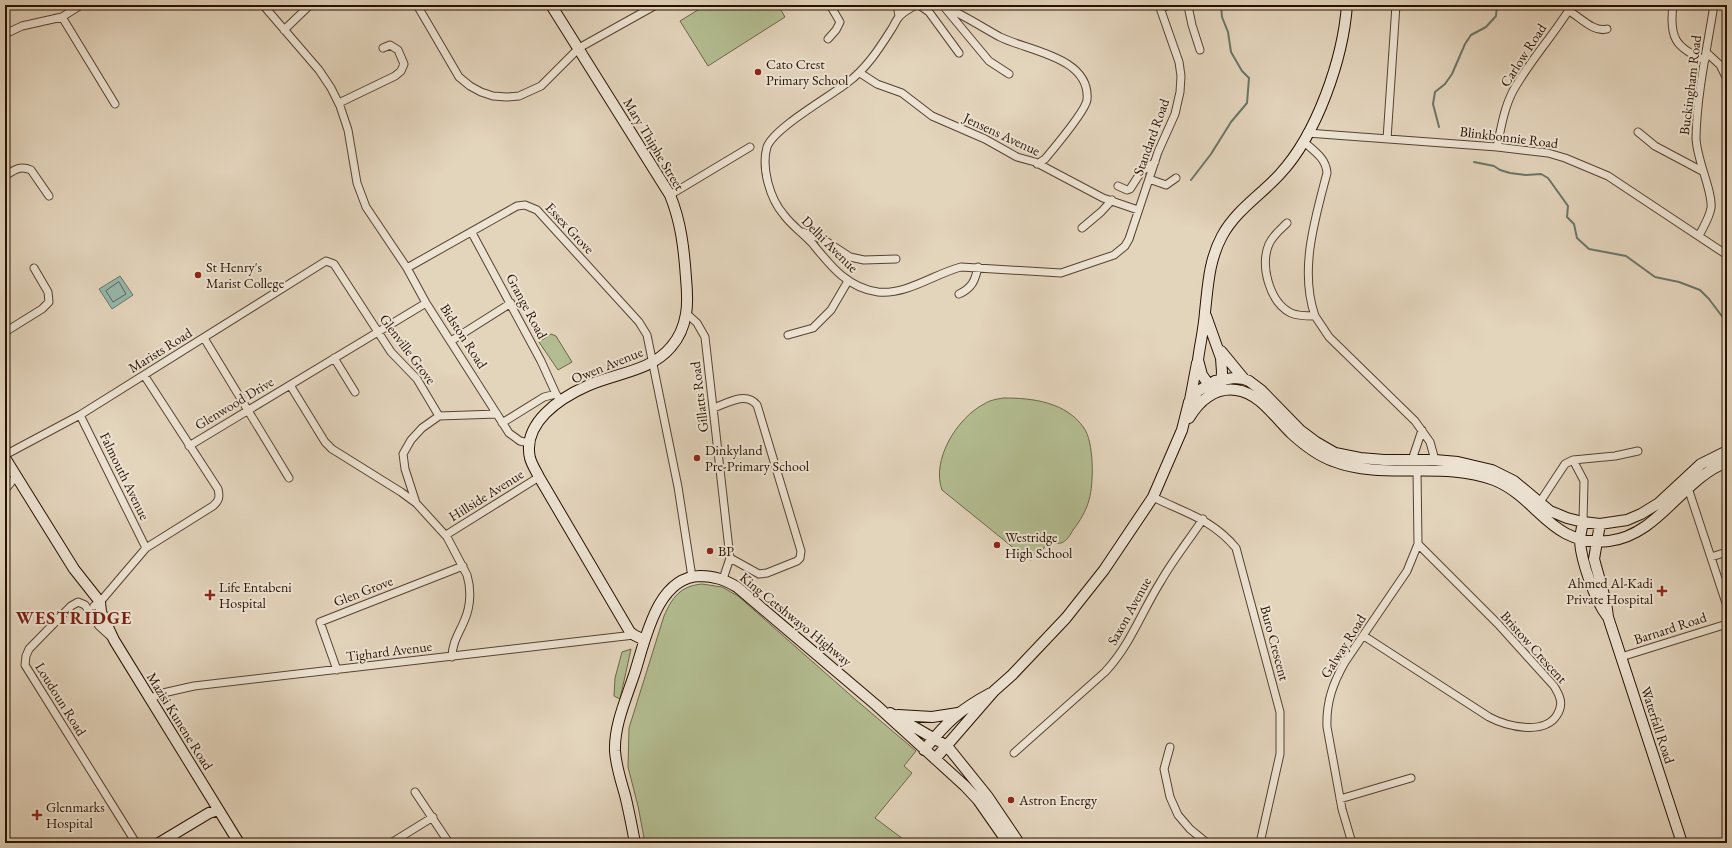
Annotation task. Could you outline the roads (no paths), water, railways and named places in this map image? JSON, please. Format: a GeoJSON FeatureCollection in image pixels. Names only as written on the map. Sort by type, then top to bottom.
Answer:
{"type":"FeatureCollection","features":[{"type":"Feature","properties":{"kind":"main road","name":"Mary Thiphe Street"},"geometry":{"type":"LineString","coordinates":[[551,5],[670,195],[682,233],[686,283],[686,313]]}},
{"type":"Feature","properties":{"kind":"main road"},"geometry":{"type":"LineString","coordinates":[[1182,430],[1198,360],[1210,268],[1224,232],[1237,214],[1284,170],[1305,137],[1322,103],[1334,72],[1343,37],[1347,5]]}},
{"type":"Feature","properties":{"kind":"main road"},"geometry":{"type":"LineString","coordinates":[[935,759],[994,691],[1012,675],[1066,618],[1104,570],[1153,497],[1182,430],[1195,408],[1222,379],[1222,365],[1216,344],[1210,332],[1205,312]]}},
{"type":"Feature","properties":{"kind":"main road","name":"Owen Avenue"},"geometry":{"type":"LineString","coordinates":[[529,443],[532,431],[537,422],[558,397],[586,386],[642,368],[653,361],[674,343],[683,326],[686,313]]}},
{"type":"Feature","properties":{"kind":"main road"},"geometry":{"type":"LineString","coordinates":[[1216,344],[1244,379],[1261,390],[1300,430],[1316,442],[1335,453],[1360,458],[1435,460],[1476,466],[1503,474],[1558,515],[1583,522],[1600,524],[1628,520],[1641,514],[1659,503],[1701,464],[1727,451]]}},
{"type":"Feature","properties":{"kind":"main road"},"geometry":{"type":"LineString","coordinates":[[1198,360],[1200,370],[1214,389]]}},
{"type":"Feature","properties":{"kind":"main road"},"geometry":{"type":"LineString","coordinates":[[1222,379],[1244,379]]}},
{"type":"Feature","properties":{"kind":"main road"},"geometry":{"type":"LineString","coordinates":[[1189,402],[1198,391],[1214,389],[1236,390],[1251,394],[1292,434],[1309,447],[1333,461],[1359,468],[1377,470],[1450,470],[1473,474],[1495,481],[1516,493],[1558,530],[1580,540],[1610,541],[1637,532],[1650,524],[1702,475],[1727,462]]}},
{"type":"Feature","properties":{"kind":"main road"},"geometry":{"type":"LineString","coordinates":[[529,443],[529,456],[539,477],[634,635],[644,640]]}},
{"type":"Feature","properties":{"kind":"main road","name":"Mazisi Kunene Road"},"geometry":{"type":"LineString","coordinates":[[5,456],[74,568],[77,577],[98,607],[114,640],[149,699],[239,843]]}},
{"type":"Feature","properties":{"kind":"main road","name":"Waterfall Road"},"geometry":{"type":"LineString","coordinates":[[1583,522],[1580,540],[1585,564],[1601,608],[1608,617]]}},
{"type":"Feature","properties":{"kind":"main road","name":"Waterfall Road"},"geometry":{"type":"LineString","coordinates":[[1600,524],[1594,559],[1606,602],[1608,617],[1682,843]]}},
{"type":"Feature","properties":{"kind":"main road","name":"King Cetshwayo Highway"},"geometry":{"type":"LineString","coordinates":[[635,843],[615,751],[618,724],[650,622],[666,595],[678,583],[692,577],[708,576],[723,580],[737,587],[876,705],[924,750],[957,778],[978,800],[1008,843]]}},
{"type":"Feature","properties":{"kind":"main road"},"geometry":{"type":"LineString","coordinates":[[924,750],[958,713],[994,691]]}},
{"type":"Feature","properties":{"kind":"main road","name":"King Cetshwayo Highway"},"geometry":{"type":"LineString","coordinates":[[876,705],[947,746],[988,797],[1019,843]]}},
{"type":"Feature","properties":{"kind":"main road"},"geometry":{"type":"LineString","coordinates":[[892,714],[932,717],[958,713]]}},
{"type":"Feature","properties":{"kind":"main road"},"geometry":{"type":"LineString","coordinates":[[159,843],[209,813],[218,810]]}},
{"type":"Feature","properties":{"kind":"street"},"geometry":{"type":"LineString","coordinates":[[5,34],[18,28],[62,17],[81,5]]}},
{"type":"Feature","properties":{"kind":"street","name":"Bidston Road"},"geometry":{"type":"LineString","coordinates":[[263,5],[318,70],[331,88],[348,130],[357,183],[366,207],[407,268],[426,303],[502,423],[513,437],[520,441],[529,443]]}},
{"type":"Feature","properties":{"kind":"street"},"geometry":{"type":"LineString","coordinates":[[284,30],[310,5]]}},
{"type":"Feature","properties":{"kind":"street"},"geometry":{"type":"LineString","coordinates":[[417,5],[459,77],[470,86],[493,96],[507,97],[519,96],[541,86],[578,48],[656,5]]}},
{"type":"Feature","properties":{"kind":"street"},"geometry":{"type":"LineString","coordinates":[[828,39],[840,24],[838,17],[830,5]]}},
{"type":"Feature","properties":{"kind":"street"},"geometry":{"type":"LineString","coordinates":[[897,5],[899,16]]}},
{"type":"Feature","properties":{"kind":"street"},"geometry":{"type":"LineString","coordinates":[[860,73],[889,34],[899,16],[918,5],[929,12],[959,53]]}},
{"type":"Feature","properties":{"kind":"street"},"geometry":{"type":"LineString","coordinates":[[942,5],[960,24],[989,61],[1009,74]]}},
{"type":"Feature","properties":{"kind":"street"},"geometry":{"type":"LineString","coordinates":[[942,5],[954,10],[1001,37],[1052,56],[1068,64],[1082,77],[1086,84],[1087,101],[1078,116],[1045,159],[1038,164]]}},
{"type":"Feature","properties":{"kind":"street"},"geometry":{"type":"LineString","coordinates":[[1159,7],[1171,5]]}},
{"type":"Feature","properties":{"kind":"street"},"geometry":{"type":"LineString","coordinates":[[1180,5],[1188,6],[1200,50]]}},
{"type":"Feature","properties":{"kind":"street"},"geometry":{"type":"LineString","coordinates":[[1387,139],[1396,5]]}},
{"type":"Feature","properties":{"kind":"street"},"geometry":{"type":"LineString","coordinates":[[1673,5],[1672,27],[1677,41],[1685,51],[1705,60]]}},
{"type":"Feature","properties":{"kind":"street","name":"Buckingham Road"},"geometry":{"type":"LineString","coordinates":[[1699,236],[1709,216],[1711,206],[1696,139],[1697,111],[1714,5]]}},
{"type":"Feature","properties":{"kind":"street","name":"Standard Road"},"geometry":{"type":"LineString","coordinates":[[1120,251],[1129,239],[1155,162],[1179,103],[1181,76],[1179,62],[1159,7]]}},
{"type":"Feature","properties":{"kind":"street"},"geometry":{"type":"LineString","coordinates":[[1570,8],[1596,29],[1607,29]]}},
{"type":"Feature","properties":{"kind":"street","name":"Carlow Road"},"geometry":{"type":"LineString","coordinates":[[1497,147],[1505,113],[1513,91],[1530,64],[1570,8]]}},
{"type":"Feature","properties":{"kind":"street"},"geometry":{"type":"LineString","coordinates":[[62,17],[115,104]]}},
{"type":"Feature","properties":{"kind":"street"},"geometry":{"type":"LineString","coordinates":[[338,103],[395,76],[401,71],[404,64],[398,50],[390,45],[383,48]]}},
{"type":"Feature","properties":{"kind":"street"},"geometry":{"type":"LineString","coordinates":[[1706,52],[1720,66],[1727,79]]}},
{"type":"Feature","properties":{"kind":"street","name":"Jensens Avenue"},"geometry":{"type":"LineString","coordinates":[[860,73],[877,84],[902,93],[932,116],[985,139],[1017,157],[1038,164],[1103,198],[1138,210]]}},
{"type":"Feature","properties":{"kind":"street","name":"Delhi Avenue"},"geometry":{"type":"LineString","coordinates":[[860,73],[775,134],[769,142],[765,159],[766,172],[775,202],[784,216],[801,232],[824,260],[848,281],[865,290],[895,292],[949,270],[961,267],[1056,273],[1108,257],[1120,251]]}},
{"type":"Feature","properties":{"kind":"street"},"geometry":{"type":"LineString","coordinates":[[1638,132],[1655,146],[1702,171]]}},
{"type":"Feature","properties":{"kind":"street"},"geometry":{"type":"LineString","coordinates":[[1305,137],[1324,160],[1327,173],[1308,262],[1308,289],[1315,316],[1329,337],[1410,416],[1422,430],[1430,442],[1435,460]]}},
{"type":"Feature","properties":{"kind":"street","name":"Blinkbonnie Road"},"geometry":{"type":"LineString","coordinates":[[1305,137],[1387,139],[1497,147],[1548,153],[1581,164],[1608,176],[1727,255]]}},
{"type":"Feature","properties":{"kind":"street"},"geometry":{"type":"LineString","coordinates":[[670,195],[750,147]]}},
{"type":"Feature","properties":{"kind":"street"},"geometry":{"type":"LineString","coordinates":[[1118,186],[1127,190],[1130,189],[1141,172],[1155,162]]}},
{"type":"Feature","properties":{"kind":"street"},"geometry":{"type":"LineString","coordinates":[[5,176],[16,168],[26,168],[31,170],[49,196]]}},
{"type":"Feature","properties":{"kind":"street"},"geometry":{"type":"LineString","coordinates":[[1149,179],[1166,185],[1176,178]]}},
{"type":"Feature","properties":{"kind":"street"},"geometry":{"type":"LineString","coordinates":[[1082,228],[1101,212],[1112,200]]}},
{"type":"Feature","properties":{"kind":"street","name":"Essex Grove"},"geometry":{"type":"LineString","coordinates":[[407,268],[520,205],[530,206],[536,210],[639,322],[647,335],[678,487],[692,577]]}},
{"type":"Feature","properties":{"kind":"street"},"geometry":{"type":"LineString","coordinates":[[1287,223],[1272,239],[1267,251],[1266,259],[1272,291],[1281,306],[1291,313],[1315,316]]}},
{"type":"Feature","properties":{"kind":"street"},"geometry":{"type":"LineString","coordinates":[[801,232],[824,240],[850,257],[864,260],[896,259]]}},
{"type":"Feature","properties":{"kind":"street","name":"Grange Road"},"geometry":{"type":"LineString","coordinates":[[472,233],[558,397]]}},
{"type":"Feature","properties":{"kind":"street","name":"Glenville Grove"},"geometry":{"type":"LineString","coordinates":[[326,261],[334,264],[377,332],[391,352],[417,379],[439,416]]}},
{"type":"Feature","properties":{"kind":"street","name":"Marists Road"},"geometry":{"type":"LineString","coordinates":[[5,456],[80,415],[326,261]]}},
{"type":"Feature","properties":{"kind":"street"},"geometry":{"type":"LineString","coordinates":[[5,332],[49,302],[49,295],[46,288],[34,268]]}},
{"type":"Feature","properties":{"kind":"street"},"geometry":{"type":"LineString","coordinates":[[959,294],[971,287],[978,268]]}},
{"type":"Feature","properties":{"kind":"street"},"geometry":{"type":"LineString","coordinates":[[788,335],[813,328],[831,310],[848,281]]}},
{"type":"Feature","properties":{"kind":"street","name":"Glenwood Drive"},"geometry":{"type":"LineString","coordinates":[[98,607],[146,548],[218,502],[220,495],[218,489],[189,446],[426,303]]}},
{"type":"Feature","properties":{"kind":"street"},"geometry":{"type":"LineString","coordinates":[[451,341],[510,303]]}},
{"type":"Feature","properties":{"kind":"street","name":"Gillatts Road"},"geometry":{"type":"LineString","coordinates":[[686,313],[697,323],[705,337],[730,558],[723,580]]}},
{"type":"Feature","properties":{"kind":"street"},"geometry":{"type":"LineString","coordinates":[[204,338],[289,478]]}},
{"type":"Feature","properties":{"kind":"street"},"geometry":{"type":"LineString","coordinates":[[334,358],[355,392]]}},
{"type":"Feature","properties":{"kind":"street"},"geometry":{"type":"LineString","coordinates":[[144,375],[189,446]]}},
{"type":"Feature","properties":{"kind":"street"},"geometry":{"type":"LineString","coordinates":[[290,385],[325,442],[332,449],[416,503],[446,535],[463,566],[469,582],[469,603],[465,618],[453,645],[452,657]]}},
{"type":"Feature","properties":{"kind":"street","name":"Owen Avenue"},"geometry":{"type":"LineString","coordinates":[[502,423],[544,397],[558,397]]}},
{"type":"Feature","properties":{"kind":"street"},"geometry":{"type":"LineString","coordinates":[[714,408],[743,398],[751,399],[757,405],[801,551],[800,558],[797,561],[762,574],[753,572],[730,558]]}},
{"type":"Feature","properties":{"kind":"street"},"geometry":{"type":"LineString","coordinates":[[416,503],[405,469],[403,454],[411,440],[422,428],[439,416],[497,414]]}},
{"type":"Feature","properties":{"kind":"street","name":"Falmouth Avenue"},"geometry":{"type":"LineString","coordinates":[[80,415],[146,548]]}},
{"type":"Feature","properties":{"kind":"street"},"geometry":{"type":"LineString","coordinates":[[1412,460],[1422,430]]}},
{"type":"Feature","properties":{"kind":"street"},"geometry":{"type":"LineString","coordinates":[[1540,502],[1562,466],[1573,460],[1615,456],[1638,450]]}},
{"type":"Feature","properties":{"kind":"street"},"geometry":{"type":"LineString","coordinates":[[1573,460],[1584,481],[1583,522]]}},
{"type":"Feature","properties":{"kind":"street","name":"Galway Road"},"geometry":{"type":"LineString","coordinates":[[1352,843],[1340,799],[1326,714],[1329,697],[1337,676],[1407,571],[1418,544],[1417,470]]}},
{"type":"Feature","properties":{"kind":"street"},"geometry":{"type":"LineString","coordinates":[[5,490],[16,476]]}},
{"type":"Feature","properties":{"kind":"street","name":"Hillside Avenue"},"geometry":{"type":"LineString","coordinates":[[446,535],[539,477]]}},
{"type":"Feature","properties":{"kind":"street"},"geometry":{"type":"LineString","coordinates":[[1688,488],[1727,606]]}},
{"type":"Feature","properties":{"kind":"street","name":"Buro Crescent"},"geometry":{"type":"LineString","coordinates":[[1153,497],[1203,520],[1225,534],[1236,548],[1280,712],[1280,754],[1260,843]]}},
{"type":"Feature","properties":{"kind":"street","name":"Saxon Avenue"},"geometry":{"type":"LineString","coordinates":[[1014,753],[1105,672],[1117,659],[1126,647],[1161,580],[1203,520]]}},
{"type":"Feature","properties":{"kind":"street","name":"Bristow Crescent"},"geometry":{"type":"LineString","coordinates":[[1364,636],[1499,723],[1535,727],[1544,726],[1556,717],[1561,704],[1560,696],[1554,686],[1498,624],[1418,544]]}},
{"type":"Feature","properties":{"kind":"street"},"geometry":{"type":"LineString","coordinates":[[1710,558],[1727,552]]}},
{"type":"Feature","properties":{"kind":"street","name":"Glen Grove"},"geometry":{"type":"LineString","coordinates":[[338,670],[320,622],[463,566]]}},
{"type":"Feature","properties":{"kind":"street","name":"Loudoun Road"},"geometry":{"type":"LineString","coordinates":[[114,640],[99,626],[86,605],[78,602],[71,606],[29,649],[25,664],[136,843]]}},
{"type":"Feature","properties":{"kind":"street","name":"Barnard Road"},"geometry":{"type":"LineString","coordinates":[[1621,657],[1727,624]]}},
{"type":"Feature","properties":{"kind":"street","name":"Tighard Avenue"},"geometry":{"type":"LineString","coordinates":[[149,699],[163,693],[194,686],[634,635]]}},
{"type":"Feature","properties":{"kind":"street"},"geometry":{"type":"LineString","coordinates":[[1170,747],[1164,769],[1170,797],[1178,815],[1207,843]]}},
{"type":"Feature","properties":{"kind":"street"},"geometry":{"type":"LineString","coordinates":[[1340,799],[1411,778]]}},
{"type":"Feature","properties":{"kind":"street"},"geometry":{"type":"LineString","coordinates":[[415,792],[450,843]]}},
{"type":"Feature","properties":{"kind":"street"},"geometry":{"type":"LineString","coordinates":[[391,843],[433,817]]}},
{"type":"Feature","properties":{"kind":"water"},"geometry":{"type":"Polygon","coordinates":[[[120,276],[133,295],[112,309],[99,289],[120,276]]]}},
{"type":"Feature","properties":{"kind":"waterway"},"geometry":{"type":"LineString","coordinates":[[1191,180],[1211,154],[1231,122],[1247,103],[1249,78],[1242,71],[1231,52],[1228,32],[1222,17],[1221,5]]}},
{"type":"Feature","properties":{"kind":"waterway"},"geometry":{"type":"LineString","coordinates":[[1439,127],[1433,104],[1435,92],[1445,84],[1452,74],[1465,44],[1471,35],[1486,27],[1496,16],[1497,5]]}},
{"type":"Feature","properties":{"kind":"waterway"},"geometry":{"type":"LineString","coordinates":[[1474,162],[1494,166],[1500,170],[1510,173],[1526,175],[1541,174],[1548,178],[1568,206],[1567,217],[1574,224],[1577,238],[1589,249],[1626,256],[1655,277],[1679,282],[1700,290],[1727,321]]}},
{"type":"Feature","properties":{"kind":"place","name":"Cato Crest Primary School"},"geometry":{"type":"Point","coordinates":[758,72]}},
{"type":"Feature","properties":{"kind":"place","name":"St Henry's Marist College"},"geometry":{"type":"Point","coordinates":[198,275]}},
{"type":"Feature","properties":{"kind":"place","name":"Dinkyland Pre-Primary School"},"geometry":{"type":"Point","coordinates":[697,458]}},
{"type":"Feature","properties":{"kind":"place","name":"Westridge High School"},"geometry":{"type":"Point","coordinates":[997,545]}},
{"type":"Feature","properties":{"kind":"place","name":"BP"},"geometry":{"type":"Point","coordinates":[710,551]}},
{"type":"Feature","properties":{"kind":"place","name":"Ahmed Al-Kadi Private Hospital"},"geometry":{"type":"Point","coordinates":[1662,591]}},
{"type":"Feature","properties":{"kind":"place","name":"Life Entabeni Hospital"},"geometry":{"type":"Point","coordinates":[210,595]}},
{"type":"Feature","properties":{"kind":"place","name":"Astron Energy"},"geometry":{"type":"Point","coordinates":[1011,800]}},
{"type":"Feature","properties":{"kind":"place","name":"Glenmarks Hospital"},"geometry":{"type":"Point","coordinates":[37,815]}},
{"type":"Feature","properties":{"kind":"district","name":"WESTRIDGE"},"geometry":{"type":"Point","coordinates":[74,617]}}]}
